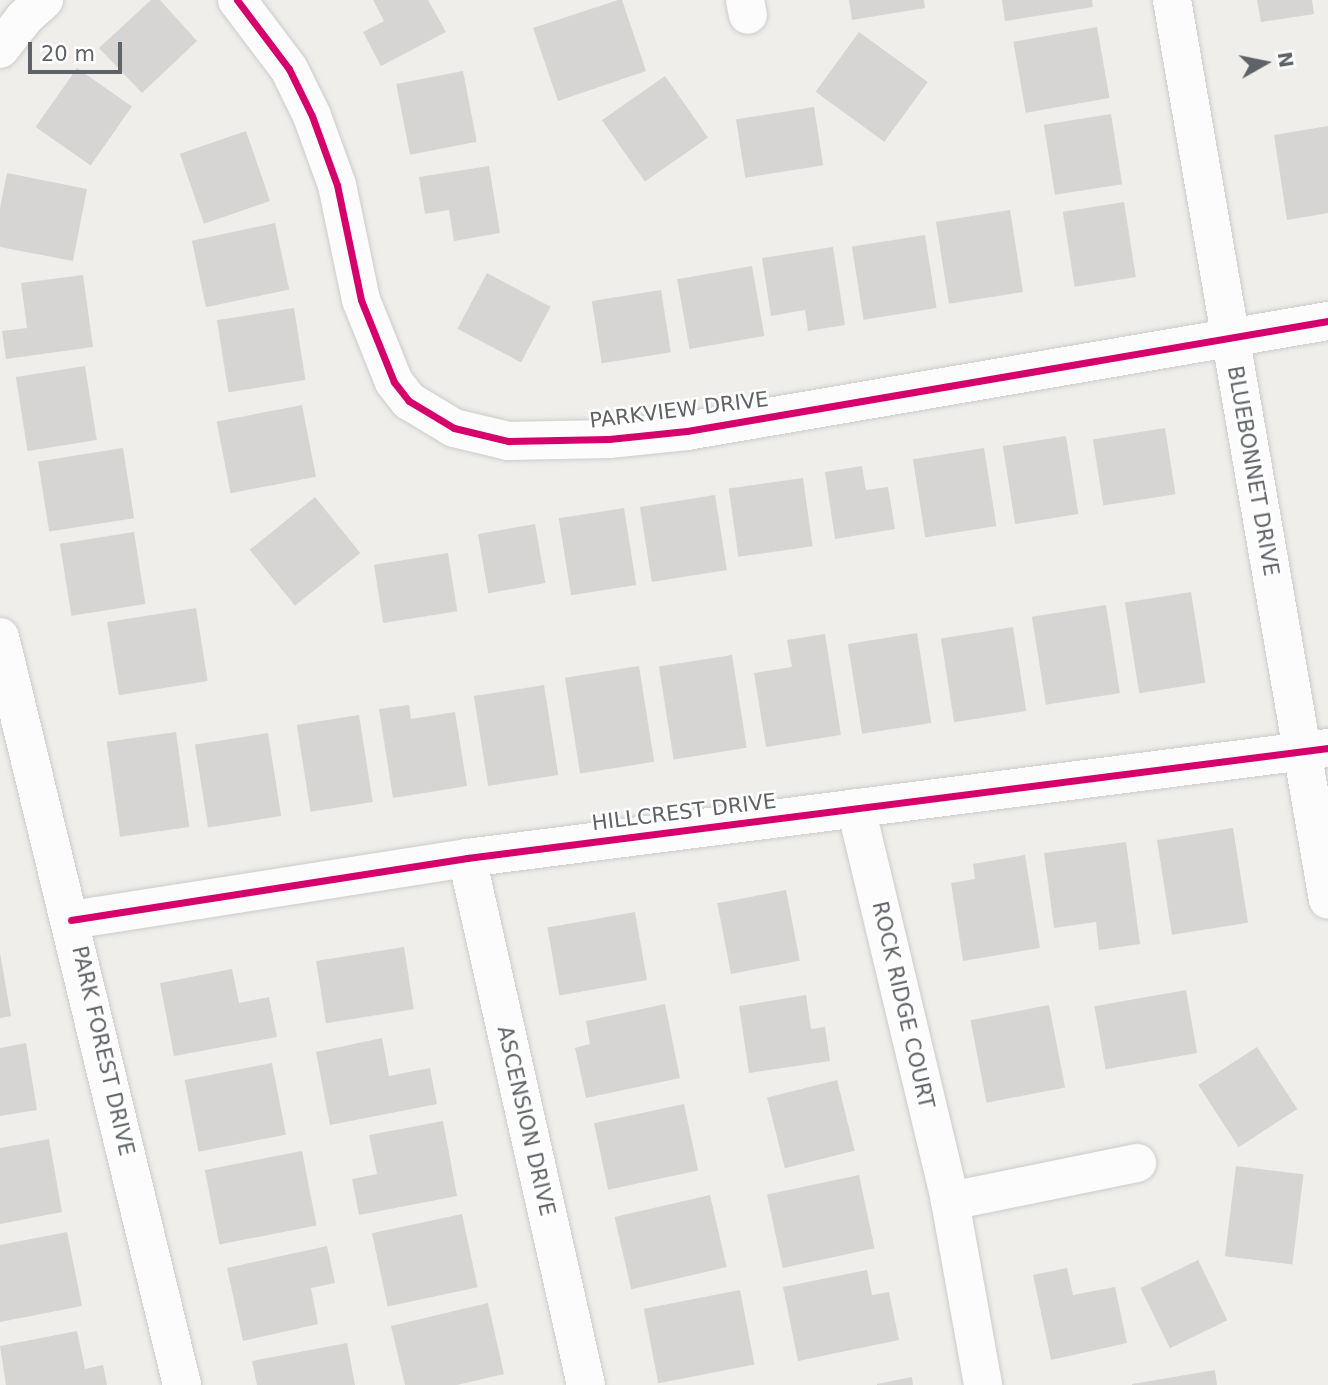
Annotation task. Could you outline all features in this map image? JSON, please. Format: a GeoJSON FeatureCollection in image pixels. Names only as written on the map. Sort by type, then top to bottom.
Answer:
{"type":"FeatureCollection","features":[{"type":"Feature","properties":{"kind":"street"},"geometry":{"type":"LineString","coordinates":[[0,49],[24,18],[44,0]]}},
{"type":"Feature","properties":{"kind":"street","name":"PARKVIEW DRIVE"},"geometry":{"type":"LineString","coordinates":[[237,0],[289,69],[312,116],[337,185],[361,300],[394,382],[409,401],[454,428],[508,441],[609,439],[687,431],[1328,321]]}},
{"type":"Feature","properties":{"kind":"street","name":"BLUEBONNET DRIVE"},"geometry":{"type":"LineString","coordinates":[[1172,0],[1230,336],[1315,749],[1328,900]]}},
{"type":"Feature","properties":{"kind":"street","name":"PARK FOREST DRIVE"},"geometry":{"type":"LineString","coordinates":[[0,637],[182,1385]]}},
{"type":"Feature","properties":{"kind":"street","name":"HILLCREST DRIVE"},"geometry":{"type":"LineString","coordinates":[[71,920],[467,858],[1315,749]]}},
{"type":"Feature","properties":{"kind":"street","name":"ROCK RIDGE COURT"},"geometry":{"type":"LineString","coordinates":[[856,808],[950,1201],[983,1385]]}},
{"type":"Feature","properties":{"kind":"street","name":"ASCENSION DRIVE"},"geometry":{"type":"LineString","coordinates":[[467,858],[586,1385]]}},
{"type":"Feature","properties":{"kind":"street"},"geometry":{"type":"LineString","coordinates":[[950,1201],[1138,1163]]}},
{"type":"Feature","properties":{"kind":"building"},"geometry":{"type":"Polygon","coordinates":[[[151,0],[160,0],[197,41],[142,93],[99,48],[151,0]]]}},
{"type":"Feature","properties":{"kind":"building"},"geometry":{"type":"Polygon","coordinates":[[[373,0],[428,0],[446,32],[381,66],[363,32],[384,21],[373,0]]]}},
{"type":"Feature","properties":{"kind":"building"},"geometry":{"type":"Polygon","coordinates":[[[622,0],[646,71],[558,101],[533,28],[622,0]]]}},
{"type":"Feature","properties":{"kind":"building"},"geometry":{"type":"Polygon","coordinates":[[[849,0],[924,0],[925,8],[852,20],[849,0]]]}},
{"type":"Feature","properties":{"kind":"building"},"geometry":{"type":"Polygon","coordinates":[[[1002,0],[1092,0],[1093,7],[1005,21],[1002,0]]]}},
{"type":"Feature","properties":{"kind":"building"},"geometry":{"type":"Polygon","coordinates":[[[1257,0],[1312,0],[1314,14],[1261,22],[1257,0]]]}},
{"type":"Feature","properties":{"kind":"building"},"geometry":{"type":"Polygon","coordinates":[[[1097,27],[1110,98],[1026,113],[1013,42],[1097,27]]]}},
{"type":"Feature","properties":{"kind":"building"},"geometry":{"type":"Polygon","coordinates":[[[859,32],[928,82],[884,142],[816,92],[859,32]]]}},
{"type":"Feature","properties":{"kind":"building"},"geometry":{"type":"Polygon","coordinates":[[[77,68],[132,106],[91,165],[36,127],[77,68]]]}},
{"type":"Feature","properties":{"kind":"building"},"geometry":{"type":"Polygon","coordinates":[[[463,71],[477,142],[410,155],[396,84],[463,71]]]}},
{"type":"Feature","properties":{"kind":"building"},"geometry":{"type":"Polygon","coordinates":[[[665,76],[708,137],[645,182],[602,120],[665,76]]]}},
{"type":"Feature","properties":{"kind":"building"},"geometry":{"type":"Polygon","coordinates":[[[814,107],[823,165],[745,178],[736,119],[814,107]]]}},
{"type":"Feature","properties":{"kind":"building"},"geometry":{"type":"Polygon","coordinates":[[[1111,114],[1122,184],[1055,195],[1044,125],[1111,114]]]}},
{"type":"Feature","properties":{"kind":"building"},"geometry":{"type":"Polygon","coordinates":[[[1328,126],[1328,213],[1287,220],[1274,135],[1328,126]]]}},
{"type":"Feature","properties":{"kind":"building"},"geometry":{"type":"Polygon","coordinates":[[[246,131],[270,201],[204,224],[180,154],[246,131]]]}},
{"type":"Feature","properties":{"kind":"building"},"geometry":{"type":"Polygon","coordinates":[[[489,166],[500,233],[454,241],[449,210],[425,214],[419,177],[489,166]]]}},
{"type":"Feature","properties":{"kind":"building"},"geometry":{"type":"Polygon","coordinates":[[[7,173],[87,189],[73,261],[0,247],[0,208],[7,173]]]}},
{"type":"Feature","properties":{"kind":"building"},"geometry":{"type":"Polygon","coordinates":[[[1124,202],[1136,277],[1075,287],[1063,212],[1124,202]]]}},
{"type":"Feature","properties":{"kind":"building"},"geometry":{"type":"Polygon","coordinates":[[[1010,210],[1023,292],[949,304],[936,222],[1010,210]]]}},
{"type":"Feature","properties":{"kind":"building"},"geometry":{"type":"Polygon","coordinates":[[[275,223],[289,290],[206,307],[192,241],[275,223]]]}},
{"type":"Feature","properties":{"kind":"building"},"geometry":{"type":"Polygon","coordinates":[[[925,235],[937,308],[863,320],[852,247],[925,235]]]}},
{"type":"Feature","properties":{"kind":"building"},"geometry":{"type":"Polygon","coordinates":[[[833,247],[845,325],[808,331],[805,310],[771,316],[762,258],[833,247]]]}},
{"type":"Feature","properties":{"kind":"building"},"geometry":{"type":"Polygon","coordinates":[[[752,266],[764,336],[689,349],[677,279],[752,266]]]}},
{"type":"Feature","properties":{"kind":"building"},"geometry":{"type":"Polygon","coordinates":[[[487,273],[551,307],[521,362],[457,329],[487,273]]]}},
{"type":"Feature","properties":{"kind":"building"},"geometry":{"type":"Polygon","coordinates":[[[83,275],[93,347],[6,359],[2,331],[27,328],[21,283],[83,275]]]}},
{"type":"Feature","properties":{"kind":"building"},"geometry":{"type":"Polygon","coordinates":[[[661,290],[671,352],[602,363],[592,301],[661,290]]]}},
{"type":"Feature","properties":{"kind":"building"},"geometry":{"type":"Polygon","coordinates":[[[294,308],[305,380],[228,392],[217,320],[294,308]]]}},
{"type":"Feature","properties":{"kind":"building"},"geometry":{"type":"Polygon","coordinates":[[[85,366],[97,440],[28,451],[16,377],[85,366]]]}},
{"type":"Feature","properties":{"kind":"building"},"geometry":{"type":"Polygon","coordinates":[[[302,405],[316,477],[231,493],[217,422],[302,405]]]}},
{"type":"Feature","properties":{"kind":"building"},"geometry":{"type":"Polygon","coordinates":[[[1165,428],[1175,494],[1103,506],[1093,439],[1165,428]]]}},
{"type":"Feature","properties":{"kind":"building"},"geometry":{"type":"Polygon","coordinates":[[[1066,436],[1078,514],[1015,524],[1003,446],[1066,436]]]}},
{"type":"Feature","properties":{"kind":"building"},"geometry":{"type":"Polygon","coordinates":[[[123,448],[134,518],[49,532],[38,461],[123,448]]]}},
{"type":"Feature","properties":{"kind":"building"},"geometry":{"type":"Polygon","coordinates":[[[984,448],[996,526],[925,537],[913,459],[984,448]]]}},
{"type":"Feature","properties":{"kind":"building"},"geometry":{"type":"Polygon","coordinates":[[[862,466],[866,490],[888,487],[895,529],[835,539],[825,472],[862,466]]]}},
{"type":"Feature","properties":{"kind":"building"},"geometry":{"type":"Polygon","coordinates":[[[803,478],[813,546],[738,557],[729,488],[803,478]]]}},
{"type":"Feature","properties":{"kind":"building"},"geometry":{"type":"Polygon","coordinates":[[[715,495],[727,570],[652,582],[640,507],[715,495]]]}},
{"type":"Feature","properties":{"kind":"building"},"geometry":{"type":"Polygon","coordinates":[[[315,497],[360,553],[295,606],[250,550],[315,497]]]}},
{"type":"Feature","properties":{"kind":"building"},"geometry":{"type":"Polygon","coordinates":[[[624,508],[636,585],[571,595],[559,518],[624,508]]]}},
{"type":"Feature","properties":{"kind":"building"},"geometry":{"type":"Polygon","coordinates":[[[535,524],[545,583],[488,593],[478,534],[535,524]]]}},
{"type":"Feature","properties":{"kind":"building"},"geometry":{"type":"Polygon","coordinates":[[[134,532],[145,604],[71,616],[60,544],[134,532]]]}},
{"type":"Feature","properties":{"kind":"building"},"geometry":{"type":"Polygon","coordinates":[[[448,553],[457,611],[383,623],[374,565],[448,553]]]}},
{"type":"Feature","properties":{"kind":"building"},"geometry":{"type":"Polygon","coordinates":[[[1191,592],[1205,683],[1139,693],[1125,602],[1191,592]]]}},
{"type":"Feature","properties":{"kind":"building"},"geometry":{"type":"Polygon","coordinates":[[[1106,605],[1120,693],[1046,705],[1032,617],[1106,605]]]}},
{"type":"Feature","properties":{"kind":"building"},"geometry":{"type":"Polygon","coordinates":[[[196,608],[208,681],[119,695],[107,622],[196,608]]]}},
{"type":"Feature","properties":{"kind":"building"},"geometry":{"type":"Polygon","coordinates":[[[1013,627],[1026,711],[954,722],[941,638],[1013,627]]]}},
{"type":"Feature","properties":{"kind":"building"},"geometry":{"type":"Polygon","coordinates":[[[917,633],[931,723],[862,734],[848,644],[917,633]]]}},
{"type":"Feature","properties":{"kind":"building"},"geometry":{"type":"Polygon","coordinates":[[[825,634],[841,735],[766,747],[754,673],[792,667],[787,640],[825,634]]]}},
{"type":"Feature","properties":{"kind":"building"},"geometry":{"type":"Polygon","coordinates":[[[732,655],[747,748],[674,759],[659,667],[732,655]]]}},
{"type":"Feature","properties":{"kind":"building"},"geometry":{"type":"Polygon","coordinates":[[[639,666],[654,762],[580,774],[565,678],[639,666]]]}},
{"type":"Feature","properties":{"kind":"building"},"geometry":{"type":"Polygon","coordinates":[[[544,685],[558,775],[488,786],[474,696],[544,685]]]}},
{"type":"Feature","properties":{"kind":"building"},"geometry":{"type":"Polygon","coordinates":[[[409,705],[411,719],[455,712],[467,786],[393,798],[379,709],[409,705]]]}},
{"type":"Feature","properties":{"kind":"building"},"geometry":{"type":"Polygon","coordinates":[[[359,715],[373,802],[311,812],[297,725],[359,715]]]}},
{"type":"Feature","properties":{"kind":"building"},"geometry":{"type":"Polygon","coordinates":[[[176,732],[189,827],[120,837],[107,742],[176,732]]]}},
{"type":"Feature","properties":{"kind":"building"},"geometry":{"type":"Polygon","coordinates":[[[268,733],[281,816],[208,828],[195,745],[268,733]]]}},
{"type":"Feature","properties":{"kind":"building"},"geometry":{"type":"Polygon","coordinates":[[[1233,828],[1248,923],[1172,935],[1157,840],[1233,828]]]}},
{"type":"Feature","properties":{"kind":"building"},"geometry":{"type":"Polygon","coordinates":[[[1126,842],[1140,944],[1099,950],[1096,922],[1054,928],[1044,853],[1126,842]]]}},
{"type":"Feature","properties":{"kind":"building"},"geometry":{"type":"Polygon","coordinates":[[[1025,855],[1040,948],[963,961],[951,883],[975,879],[973,864],[1025,855]]]}},
{"type":"Feature","properties":{"kind":"building"},"geometry":{"type":"Polygon","coordinates":[[[786,890],[800,961],[731,974],[717,903],[786,890]]]}},
{"type":"Feature","properties":{"kind":"building"},"geometry":{"type":"Polygon","coordinates":[[[635,912],[647,980],[559,995],[547,927],[635,912]]]}},
{"type":"Feature","properties":{"kind":"building"},"geometry":{"type":"Polygon","coordinates":[[[404,947],[414,1009],[326,1023],[316,961],[404,947]]]}},
{"type":"Feature","properties":{"kind":"building"},"geometry":{"type":"Polygon","coordinates":[[[0,953],[11,1016],[0,1018],[0,953]]]}},
{"type":"Feature","properties":{"kind":"building"},"geometry":{"type":"Polygon","coordinates":[[[232,969],[239,1003],[269,997],[277,1037],[174,1056],[160,983],[232,969]]]}},
{"type":"Feature","properties":{"kind":"building"},"geometry":{"type":"Polygon","coordinates":[[[1186,990],[1197,1053],[1106,1069],[1094,1006],[1186,990]]]}},
{"type":"Feature","properties":{"kind":"building"},"geometry":{"type":"Polygon","coordinates":[[[806,995],[811,1029],[825,1027],[830,1061],[749,1073],[739,1006],[806,995]]]}},
{"type":"Feature","properties":{"kind":"building"},"geometry":{"type":"Polygon","coordinates":[[[665,1004],[680,1078],[586,1098],[575,1048],[590,1044],[586,1021],[665,1004]]]}},
{"type":"Feature","properties":{"kind":"building"},"geometry":{"type":"Polygon","coordinates":[[[1049,1005],[1065,1087],[986,1103],[970,1020],[1049,1005]]]}},
{"type":"Feature","properties":{"kind":"building"},"geometry":{"type":"Polygon","coordinates":[[[382,1038],[389,1076],[430,1068],[437,1104],[330,1125],[316,1052],[382,1038]]]}},
{"type":"Feature","properties":{"kind":"building"},"geometry":{"type":"Polygon","coordinates":[[[26,1043],[37,1110],[0,1116],[0,1048],[26,1043]]]}},
{"type":"Feature","properties":{"kind":"building"},"geometry":{"type":"Polygon","coordinates":[[[1257,1047],[1297,1109],[1239,1147],[1198,1085],[1257,1047]]]}},
{"type":"Feature","properties":{"kind":"building"},"geometry":{"type":"Polygon","coordinates":[[[272,1063],[286,1135],[199,1152],[185,1080],[272,1063]]]}},
{"type":"Feature","properties":{"kind":"building"},"geometry":{"type":"Polygon","coordinates":[[[837,1080],[855,1151],[785,1168],[767,1097],[837,1080]]]}},
{"type":"Feature","properties":{"kind":"building"},"geometry":{"type":"Polygon","coordinates":[[[684,1104],[698,1171],[608,1190],[594,1123],[684,1104]]]}},
{"type":"Feature","properties":{"kind":"building"},"geometry":{"type":"Polygon","coordinates":[[[443,1121],[457,1196],[359,1215],[352,1179],[377,1174],[369,1135],[443,1121]]]}},
{"type":"Feature","properties":{"kind":"building"},"geometry":{"type":"Polygon","coordinates":[[[49,1139],[62,1212],[0,1224],[0,1148],[49,1139]]]}},
{"type":"Feature","properties":{"kind":"building"},"geometry":{"type":"Polygon","coordinates":[[[302,1151],[317,1226],[219,1244],[205,1170],[302,1151]]]}},
{"type":"Feature","properties":{"kind":"building"},"geometry":{"type":"Polygon","coordinates":[[[1236,1166],[1303,1174],[1292,1265],[1225,1256],[1236,1166]]]}},
{"type":"Feature","properties":{"kind":"building"},"geometry":{"type":"Polygon","coordinates":[[[859,1175],[875,1248],[783,1268],[767,1195],[859,1175]]]}},
{"type":"Feature","properties":{"kind":"building"},"geometry":{"type":"Polygon","coordinates":[[[710,1195],[727,1267],[631,1289],[615,1217],[710,1195]]]}},
{"type":"Feature","properties":{"kind":"building"},"geometry":{"type":"Polygon","coordinates":[[[462,1214],[478,1287],[388,1306],[372,1233],[462,1214]]]}},
{"type":"Feature","properties":{"kind":"building"},"geometry":{"type":"Polygon","coordinates":[[[67,1232],[82,1306],[0,1322],[0,1245],[67,1232]]]}},
{"type":"Feature","properties":{"kind":"building"},"geometry":{"type":"Polygon","coordinates":[[[327,1246],[335,1283],[311,1288],[318,1324],[243,1341],[227,1268],[327,1246]]]}},
{"type":"Feature","properties":{"kind":"building"},"geometry":{"type":"Polygon","coordinates":[[[1198,1260],[1227,1320],[1170,1348],[1140,1288],[1198,1260]]]}},
{"type":"Feature","properties":{"kind":"building"},"geometry":{"type":"Polygon","coordinates":[[[1067,1268],[1073,1295],[1115,1287],[1127,1343],[1051,1360],[1033,1275],[1067,1268]]]}},
{"type":"Feature","properties":{"kind":"building"},"geometry":{"type":"Polygon","coordinates":[[[867,1270],[872,1295],[889,1292],[899,1340],[798,1361],[783,1287],[867,1270]]]}},
{"type":"Feature","properties":{"kind":"building"},"geometry":{"type":"Polygon","coordinates":[[[740,1290],[755,1365],[658,1383],[644,1309],[740,1290]]]}},
{"type":"Feature","properties":{"kind":"building"},"geometry":{"type":"Polygon","coordinates":[[[488,1303],[504,1374],[457,1385],[405,1385],[391,1326],[488,1303]]]}},
{"type":"Feature","properties":{"kind":"building"},"geometry":{"type":"Polygon","coordinates":[[[77,1331],[85,1369],[103,1365],[107,1385],[6,1385],[0,1346],[77,1331]]]}},
{"type":"Feature","properties":{"kind":"building"},"geometry":{"type":"Polygon","coordinates":[[[347,1343],[355,1385],[257,1385],[252,1361],[347,1343]]]}},
{"type":"Feature","properties":{"kind":"building"},"geometry":{"type":"Polygon","coordinates":[[[1215,1370],[1217,1385],[1132,1385],[1132,1384],[1215,1370]]]}},
{"type":"Feature","properties":{"kind":"building"},"geometry":{"type":"Polygon","coordinates":[[[912,1377],[913,1385],[877,1385],[877,1384],[912,1377]]]}},
{"type":"Feature","properties":{"kind":"cycle path"},"geometry":{"type":"LineString","coordinates":[[237,0],[289,69],[312,116],[337,185],[361,300],[394,382],[409,401],[454,428],[508,441],[609,439],[687,431],[1328,321]]}},
{"type":"Feature","properties":{"kind":"cycle path"},"geometry":{"type":"LineString","coordinates":[[71,920],[467,858],[1328,748]]}}]}
